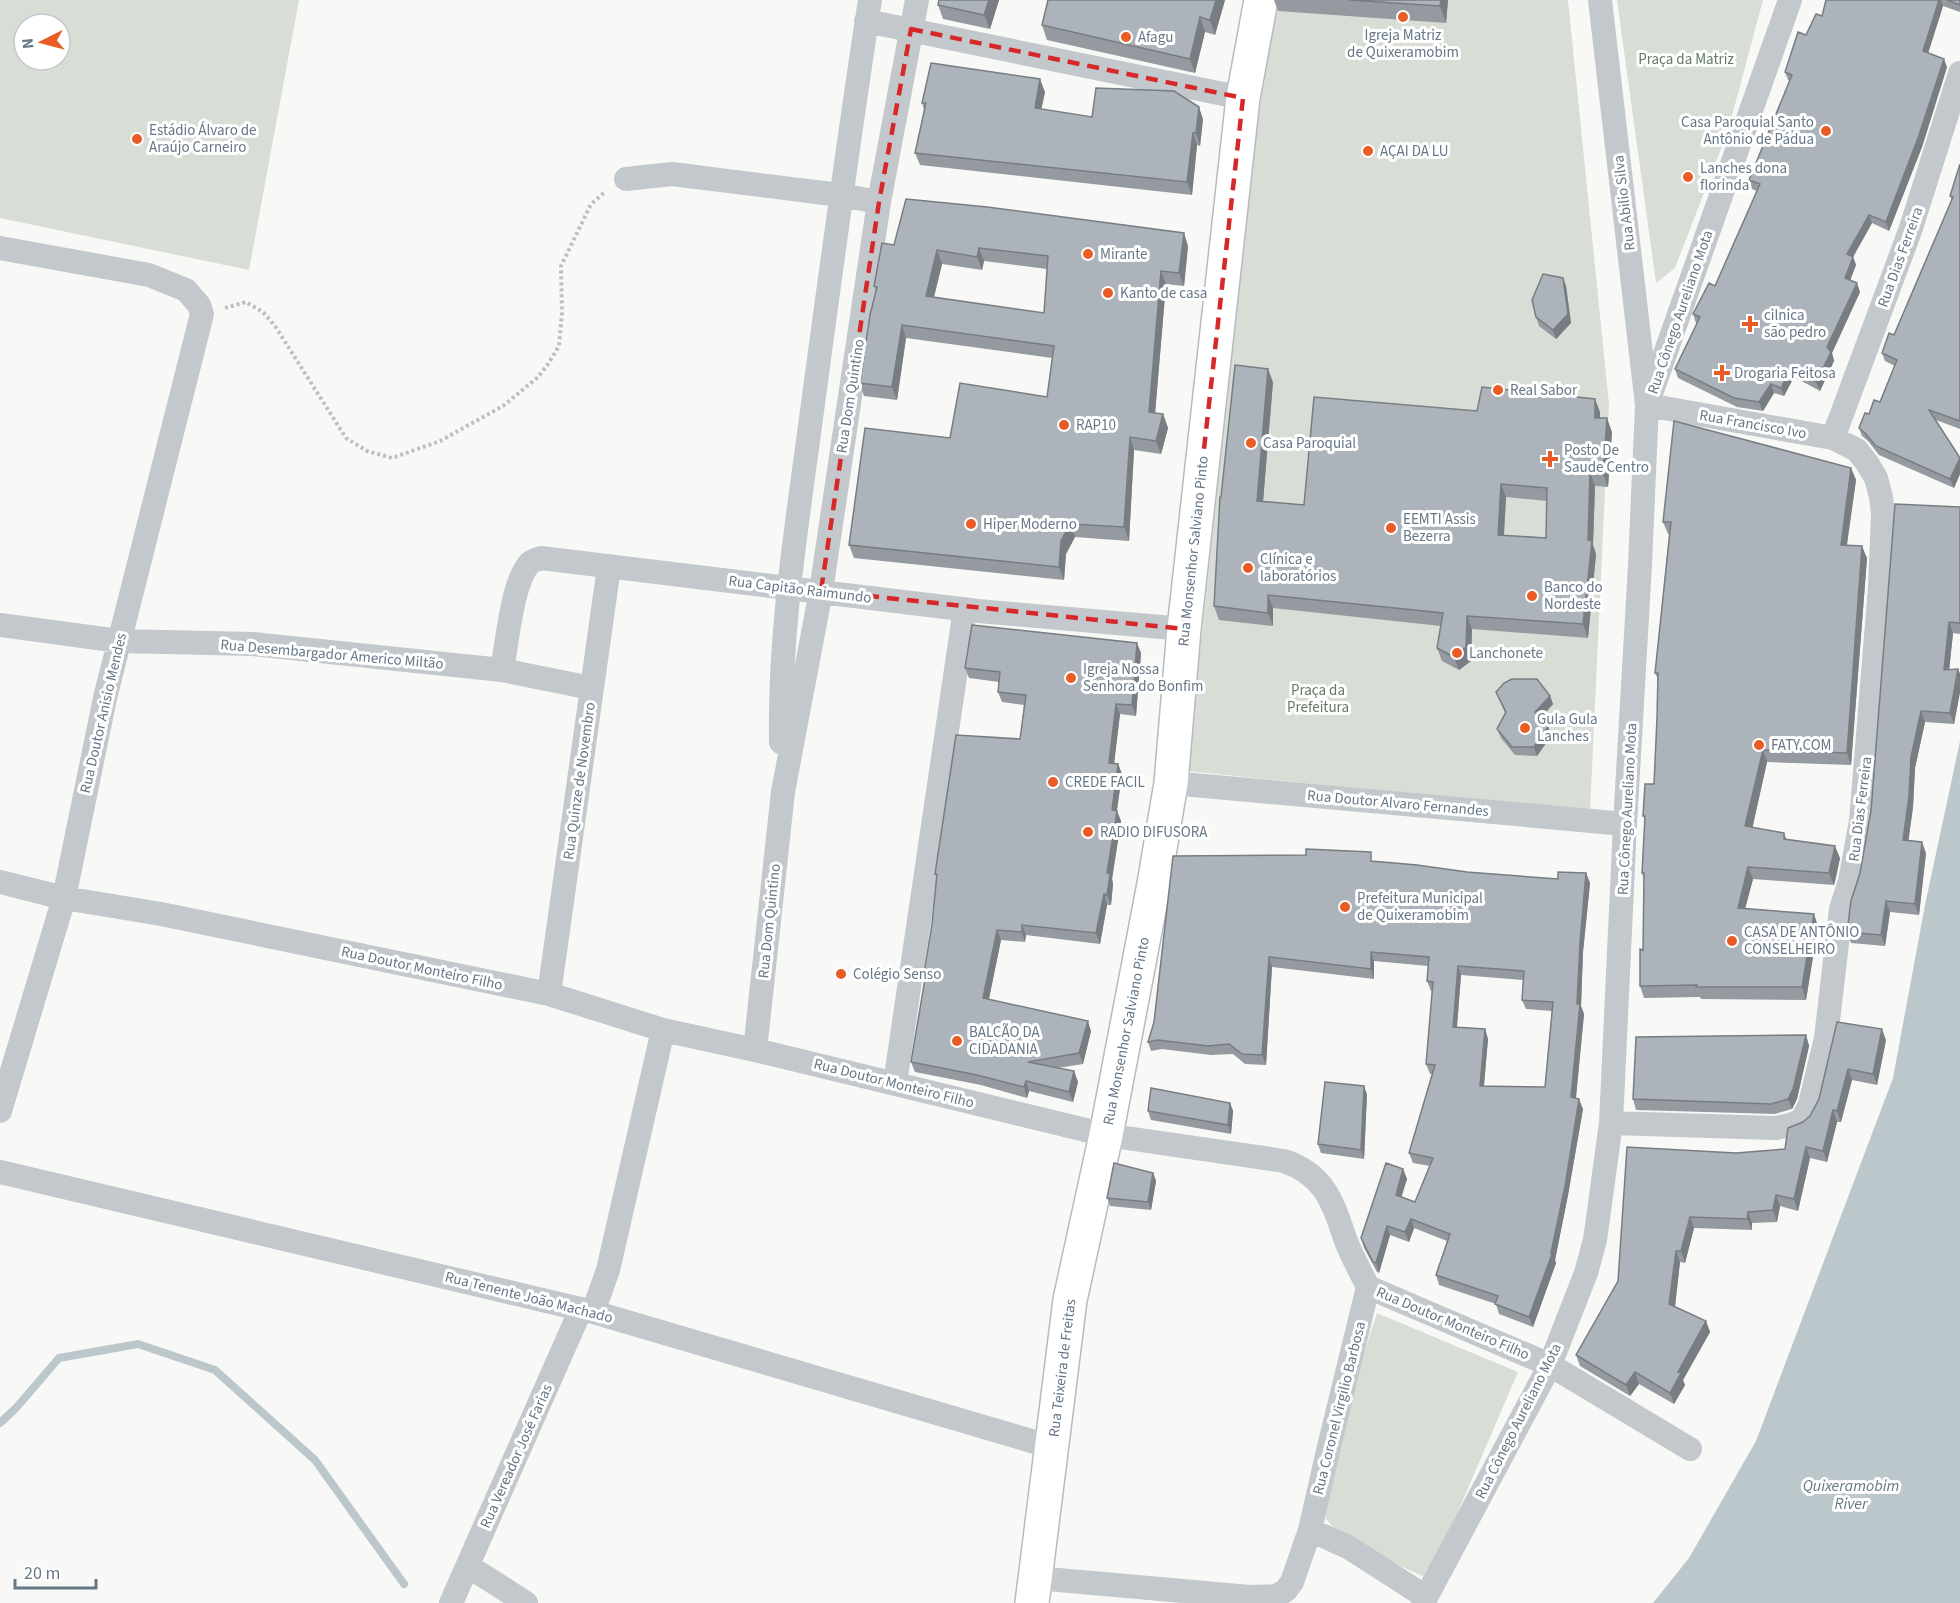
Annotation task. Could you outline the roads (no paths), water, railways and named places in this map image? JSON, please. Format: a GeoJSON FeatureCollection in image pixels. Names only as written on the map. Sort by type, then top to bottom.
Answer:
{"type":"FeatureCollection","features":[{"type":"Feature","properties":{"kind":"street","name":"Rua Dom Quintino"},"geometry":{"type":"LineString","coordinates":[[755,1050],[783,792],[821,591],[879,202],[917,0]]}},
{"type":"Feature","properties":{"kind":"street","name":"Rua Monsenhor Salviano Pinto"},"geometry":{"type":"LineString","coordinates":[[1106,1135],[1171,783],[1184,629],[1243,98],[1261,0]]}},
{"type":"Feature","properties":{"kind":"street","name":"Rua Abilio Silva"},"geometry":{"type":"LineString","coordinates":[[1600,0],[1647,405]]}},
{"type":"Feature","properties":{"kind":"street","name":"Rua Cônego Aureliano Mota"},"geometry":{"type":"LineString","coordinates":[[1425,1600],[1550,1365],[1586,1273],[1595,1240],[1611,1123],[1647,405],[1790,0]]}},
{"type":"Feature","properties":{"kind":"street","name":"Rua Dom Quintino"},"geometry":{"type":"LineString","coordinates":[[783,792],[781,719],[788,587],[840,195],[868,11]]}},
{"type":"Feature","properties":{"kind":"street"},"geometry":{"type":"LineString","coordinates":[[868,11],[911,29],[1243,98]]}},
{"type":"Feature","properties":{"kind":"street","name":"Rua Dias Ferreira"},"geometry":{"type":"LineString","coordinates":[[1833,438],[1911,231],[1960,74]]}},
{"type":"Feature","properties":{"kind":"street"},"geometry":{"type":"LineString","coordinates":[[626,179],[672,174],[879,202]]}},
{"type":"Feature","properties":{"kind":"street","name":"Rua Doutor Anisio Mendes"},"geometry":{"type":"LineString","coordinates":[[0,248],[149,275],[186,290],[199,305],[202,314],[105,698],[64,897],[0,1111]]}},
{"type":"Feature","properties":{"kind":"street","name":"Rua Francisco Ivo"},"geometry":{"type":"LineString","coordinates":[[1647,405],[1833,438],[1857,450]]}},
{"type":"Feature","properties":{"kind":"street","name":"Rua Dias Ferreira"},"geometry":{"type":"LineString","coordinates":[[1611,1123],[1754,1128],[1790,1125],[1802,1120],[1810,1104],[1826,1038],[1840,909],[1850,881],[1861,821],[1880,587],[1881,497],[1876,478],[1857,450]]}},
{"type":"Feature","properties":{"kind":"street","name":"Rua Capitão Raimundo"},"geometry":{"type":"LineString","coordinates":[[502,670],[518,586],[529,564],[542,558],[965,609],[1184,629]]}},
{"type":"Feature","properties":{"kind":"street","name":"Rua Quinze de Novembro"},"geometry":{"type":"LineString","coordinates":[[549,994],[609,567]]}},
{"type":"Feature","properties":{"kind":"street"},"geometry":{"type":"LineString","coordinates":[[895,1083],[965,609]]}},
{"type":"Feature","properties":{"kind":"street","name":"Rua Desembargador Americo Miltão"},"geometry":{"type":"LineString","coordinates":[[0,625],[119,640],[253,644],[502,670],[591,688]]}},
{"type":"Feature","properties":{"kind":"street","name":"Rua Doutor Alvaro Fernandes"},"geometry":{"type":"LineString","coordinates":[[1171,783],[1625,824]]}},
{"type":"Feature","properties":{"kind":"street","name":"Rua Doutor Monteiro Filho"},"geometry":{"type":"LineString","coordinates":[[0,882],[64,897],[172,916],[549,994],[663,1030],[895,1083],[1106,1135],[1284,1161],[1307,1173],[1325,1190],[1338,1213],[1347,1242],[1368,1287],[1550,1365],[1690,1449]]}},
{"type":"Feature","properties":{"kind":"street","name":"Rua Vereador José Farias"},"geometry":{"type":"LineString","coordinates":[[451,1603],[587,1310],[608,1270],[663,1030]]}},
{"type":"Feature","properties":{"kind":"street","name":"Rua Teixeira de Freitas"},"geometry":{"type":"LineString","coordinates":[[1034,1590],[1070,1300],[1106,1135]]}},
{"type":"Feature","properties":{"kind":"street","name":"Rua Tenente João Machado"},"geometry":{"type":"LineString","coordinates":[[0,1172],[587,1310],[1052,1447]]}},
{"type":"Feature","properties":{"kind":"street","name":"Rua Coronel Virgilio Barbosa"},"geometry":{"type":"LineString","coordinates":[[1034,1590],[1250,1597],[1277,1596],[1286,1590],[1292,1582],[1310,1530],[1368,1287]]}},
{"type":"Feature","properties":{"kind":"street"},"geometry":{"type":"LineString","coordinates":[[1310,1530],[1347,1547],[1425,1600]]}},
{"type":"Feature","properties":{"kind":"street"},"geometry":{"type":"LineString","coordinates":[[468,1566],[526,1603]]}},
{"type":"Feature","properties":{"kind":"water","name":"Quixeramobim River"},"geometry":{"type":"Polygon","coordinates":[[[1960,741],[1960,1603],[1653,1603],[1689,1558],[1756,1441],[1893,1078],[1925,905],[1960,741]]]}},
{"type":"Feature","properties":{"kind":"waterway"},"geometry":{"type":"LineString","coordinates":[[0,1423],[59,1358],[138,1344],[215,1370],[315,1460],[404,1584]]}},
{"type":"Feature","properties":{"kind":"place","name":"Igreja Matriz de Quixeramobim"},"geometry":{"type":"Point","coordinates":[1403,17]}},
{"type":"Feature","properties":{"kind":"place","name":"Afagu"},"geometry":{"type":"Point","coordinates":[1126,37]}},
{"type":"Feature","properties":{"kind":"place","name":"Casa Paroquial Santo Antônio de Pádua"},"geometry":{"type":"Point","coordinates":[1826,131]}},
{"type":"Feature","properties":{"kind":"place","name":"Estádio Álvaro de Araújo Carneiro"},"geometry":{"type":"Point","coordinates":[137,139]}},
{"type":"Feature","properties":{"kind":"place","name":"AÇAI DA LU"},"geometry":{"type":"Point","coordinates":[1368,151]}},
{"type":"Feature","properties":{"kind":"place","name":"Lanches dona florinda"},"geometry":{"type":"Point","coordinates":[1688,177]}},
{"type":"Feature","properties":{"kind":"place","name":"Mirante"},"geometry":{"type":"Point","coordinates":[1088,254]}},
{"type":"Feature","properties":{"kind":"place","name":"Kanto de casa"},"geometry":{"type":"Point","coordinates":[1108,293]}},
{"type":"Feature","properties":{"kind":"place","name":"cilnica são pedro"},"geometry":{"type":"Point","coordinates":[1750,324]}},
{"type":"Feature","properties":{"kind":"place","name":"Drogaria Feitosa"},"geometry":{"type":"Point","coordinates":[1722,373]}},
{"type":"Feature","properties":{"kind":"place","name":"Real Sabor"},"geometry":{"type":"Point","coordinates":[1498,390]}},
{"type":"Feature","properties":{"kind":"place","name":"RAP10"},"geometry":{"type":"Point","coordinates":[1064,425]}},
{"type":"Feature","properties":{"kind":"place","name":"Casa Paroquial"},"geometry":{"type":"Point","coordinates":[1251,443]}},
{"type":"Feature","properties":{"kind":"place","name":"Posto De Saude Centro"},"geometry":{"type":"Point","coordinates":[1550,459]}},
{"type":"Feature","properties":{"kind":"place","name":"Hiper Moderno"},"geometry":{"type":"Point","coordinates":[971,524]}},
{"type":"Feature","properties":{"kind":"place","name":"EEMTI Assis Bezerra"},"geometry":{"type":"Point","coordinates":[1391,528]}},
{"type":"Feature","properties":{"kind":"place","name":"Clínica e laboratórios"},"geometry":{"type":"Point","coordinates":[1248,568]}},
{"type":"Feature","properties":{"kind":"place","name":"Banco do Nordeste"},"geometry":{"type":"Point","coordinates":[1532,596]}},
{"type":"Feature","properties":{"kind":"place","name":"Lanchonete"},"geometry":{"type":"Point","coordinates":[1457,653]}},
{"type":"Feature","properties":{"kind":"place","name":"Igreja Nossa Senhora do Bonfim"},"geometry":{"type":"Point","coordinates":[1071,678]}},
{"type":"Feature","properties":{"kind":"place","name":"Gula Gula Lanches"},"geometry":{"type":"Point","coordinates":[1525,728]}},
{"type":"Feature","properties":{"kind":"place","name":"FATY.COM"},"geometry":{"type":"Point","coordinates":[1759,745]}},
{"type":"Feature","properties":{"kind":"place","name":"CREDE FACIL"},"geometry":{"type":"Point","coordinates":[1053,782]}},
{"type":"Feature","properties":{"kind":"place","name":"RADIO DIFUSORA"},"geometry":{"type":"Point","coordinates":[1088,832]}},
{"type":"Feature","properties":{"kind":"place","name":"Prefeitura Municipal de Quixeramobim"},"geometry":{"type":"Point","coordinates":[1345,907]}},
{"type":"Feature","properties":{"kind":"place","name":"CASA DE ANTÔNIO CONSELHEIRO"},"geometry":{"type":"Point","coordinates":[1732,941]}},
{"type":"Feature","properties":{"kind":"place","name":"Colégio Senso"},"geometry":{"type":"Point","coordinates":[841,974]}},
{"type":"Feature","properties":{"kind":"place","name":"BALCÃO DA CIDADANIA"},"geometry":{"type":"Point","coordinates":[957,1041]}},
{"type":"Feature","properties":{"kind":"park label","name":"Praça da Matriz"},"geometry":{"type":"Point","coordinates":[1686,59]}},
{"type":"Feature","properties":{"kind":"park label","name":"Praça da Prefeitura"},"geometry":{"type":"Point","coordinates":[1318,698]}}]}
